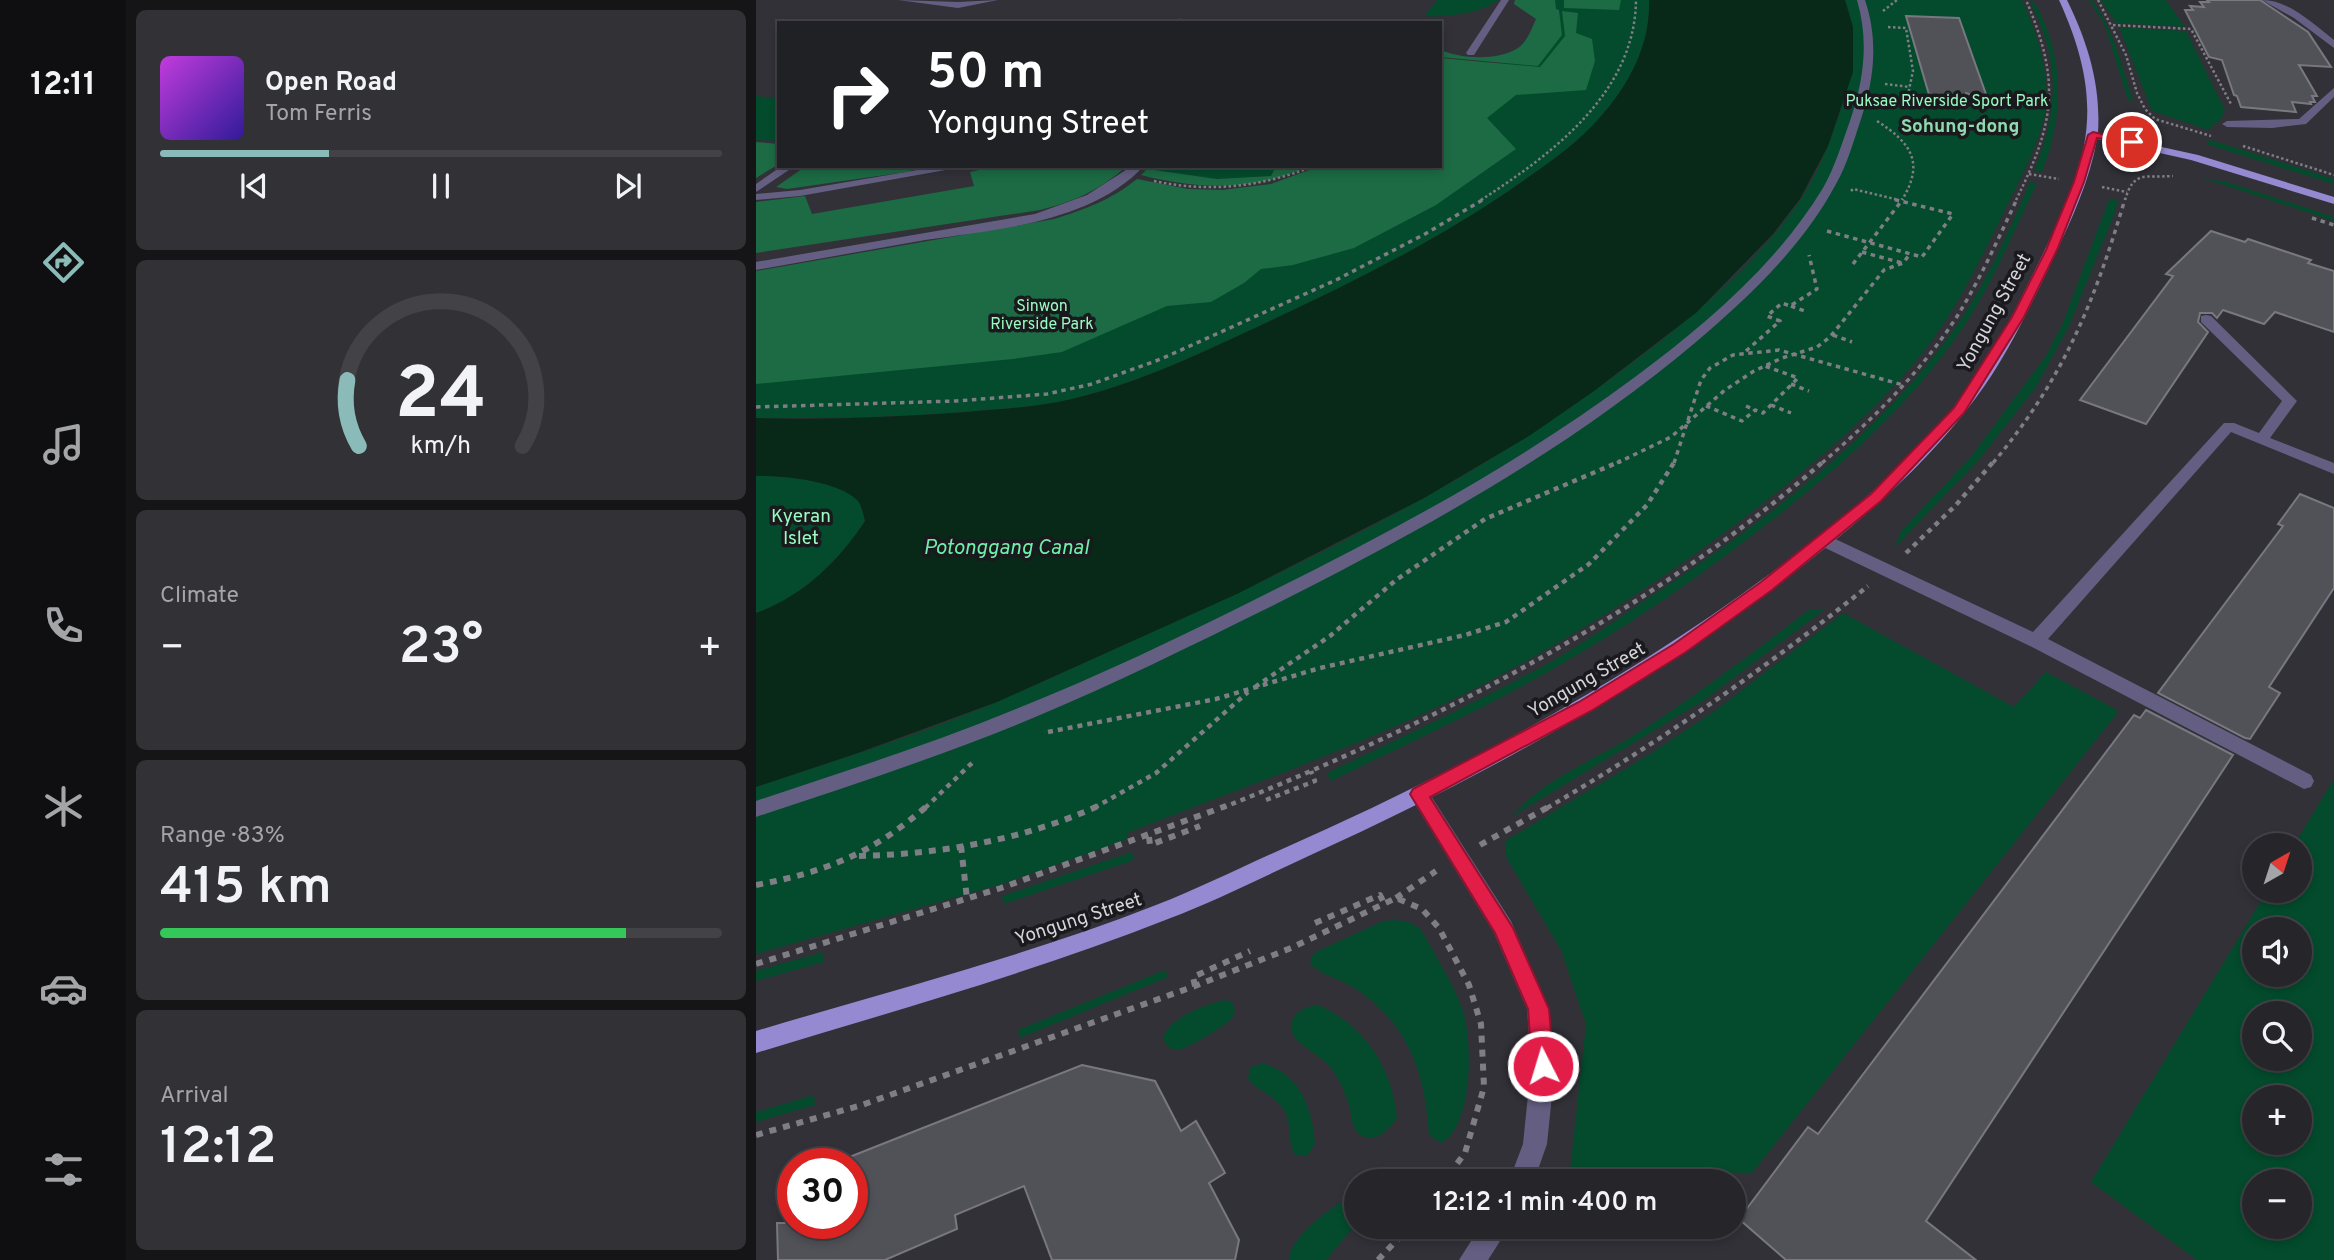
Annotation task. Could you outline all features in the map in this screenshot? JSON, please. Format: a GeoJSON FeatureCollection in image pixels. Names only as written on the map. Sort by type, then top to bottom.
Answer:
{"type":"FeatureCollection","features":[{"type":"Feature","properties":{"kind":"main road","name":"Yongung Street"},"geometry":{"type":"LineString","coordinates":[[756,1042],[1153,916],[1311,846],[1419,794],[1585,707],[1680,648],[1825,541],[1876,498],[1959,410],[2018,317],[2052,250],[2079,182],[2093,135],[2093,95],[2088,61],[2078,30],[2063,0]]}},
{"type":"Feature","properties":{"kind":"main road"},"geometry":{"type":"LineString","coordinates":[[2093,135],[2194,157],[2334,201]]}},
{"type":"Feature","properties":{"kind":"street"},"geometry":{"type":"LineString","coordinates":[[903,0],[958,5],[994,0]]}},
{"type":"Feature","properties":{"kind":"street"},"geometry":{"type":"LineString","coordinates":[[1471,53],[1505,0]]}},
{"type":"Feature","properties":{"kind":"street"},"geometry":{"type":"LineString","coordinates":[[756,809],[995,726],[1149,659],[1348,562],[1510,470],[1608,406],[1699,334],[1770,266],[1825,194],[1842,161],[1858,114],[1870,61],[1869,26],[1861,0]]}},
{"type":"Feature","properties":{"kind":"street"},"geometry":{"type":"LineString","coordinates":[[2266,0],[2298,16],[2334,45]]}},
{"type":"Feature","properties":{"kind":"street"},"geometry":{"type":"LineString","coordinates":[[2227,124],[2272,125],[2302,122],[2334,91]]}},
{"type":"Feature","properties":{"kind":"street"},"geometry":{"type":"LineString","coordinates":[[756,189],[787,168]]}},
{"type":"Feature","properties":{"kind":"street"},"geometry":{"type":"LineString","coordinates":[[756,197],[800,193],[951,168]]}},
{"type":"Feature","properties":{"kind":"street"},"geometry":{"type":"LineString","coordinates":[[756,266],[1046,214],[1093,199],[1119,184],[1134,170]]}},
{"type":"Feature","properties":{"kind":"street"},"geometry":{"type":"LineString","coordinates":[[2206,319],[2290,401],[2261,440]]}},
{"type":"Feature","properties":{"kind":"street"},"geometry":{"type":"LineString","coordinates":[[2036,641],[2229,426],[2334,469]]}},
{"type":"Feature","properties":{"kind":"street"},"geometry":{"type":"LineString","coordinates":[[1825,541],[2036,641],[2304,781]]}},
{"type":"Feature","properties":{"kind":"street"},"geometry":{"type":"LineString","coordinates":[[1419,794],[1503,928],[1538,1009],[1543,1066],[1535,1144],[1526,1169]]}},
{"type":"Feature","properties":{"kind":"street"},"geometry":{"type":"LineString","coordinates":[[1472,1260],[1487,1239]]}},
{"type":"Feature","properties":{"kind":"path"},"geometry":{"type":"LineString","coordinates":[[756,407],[939,403],[1067,390],[1110,378],[1182,349],[1331,283],[1462,212],[1538,158],[1574,128],[1611,85],[1626,57],[1635,30],[1636,0]]}},
{"type":"Feature","properties":{"kind":"path"},"geometry":{"type":"LineString","coordinates":[[756,964],[967,899],[1149,837],[1311,771],[1451,708],[1542,659],[1715,549],[1806,477],[1903,385],[1937,344],[1966,302],[2029,173],[2051,107],[2049,85],[2034,19],[2026,0]]}},
{"type":"Feature","properties":{"kind":"path"},"geometry":{"type":"LineString","coordinates":[[2098,0],[2126,55],[2137,93],[2145,109],[2155,118],[2222,140]]}},
{"type":"Feature","properties":{"kind":"path"},"geometry":{"type":"LineString","coordinates":[[1179,20],[1188,21]]}},
{"type":"Feature","properties":{"kind":"path"},"geometry":{"type":"LineString","coordinates":[[2113,25],[2191,29],[2235,112],[2227,124],[2210,136],[2194,157]]}},
{"type":"Feature","properties":{"kind":"path"},"geometry":{"type":"LineString","coordinates":[[1869,26],[1906,28],[1913,71],[1907,99]]}},
{"type":"Feature","properties":{"kind":"path"},"geometry":{"type":"LineString","coordinates":[[1853,264],[1902,201],[1914,172],[1916,158],[1900,135],[1885,125],[1858,114]]}},
{"type":"Feature","properties":{"kind":"path"},"geometry":{"type":"LineString","coordinates":[[2235,144],[2334,175]]}},
{"type":"Feature","properties":{"kind":"path"},"geometry":{"type":"LineString","coordinates":[[1134,170],[1167,185],[1224,188],[1257,185],[1308,168]]}},
{"type":"Feature","properties":{"kind":"path"},"geometry":{"type":"LineString","coordinates":[[1817,229],[1922,257],[1953,214],[1853,189],[1844,199]]}},
{"type":"Feature","properties":{"kind":"path"},"geometry":{"type":"LineString","coordinates":[[1790,306],[1817,289],[1809,258],[1810,250]]}},
{"type":"Feature","properties":{"kind":"path"},"geometry":{"type":"LineString","coordinates":[[1862,252],[1903,263]]}},
{"type":"Feature","properties":{"kind":"path"},"geometry":{"type":"LineString","coordinates":[[857,856],[886,857],[961,846],[1066,820],[1124,794],[1146,780],[1248,691],[1330,636],[1396,580],[1485,519],[1652,448],[1706,406],[1765,366],[1817,347],[1833,335],[1884,270],[1903,263],[1910,254]]}},
{"type":"Feature","properties":{"kind":"path"},"geometry":{"type":"LineString","coordinates":[[1765,303],[1777,307]]}},
{"type":"Feature","properties":{"kind":"path"},"geometry":{"type":"LineString","coordinates":[[1745,352],[1780,321],[1767,316],[1782,303],[1805,311]]}},
{"type":"Feature","properties":{"kind":"path"},"geometry":{"type":"LineString","coordinates":[[1833,335],[1852,342]]}},
{"type":"Feature","properties":{"kind":"path"},"geometry":{"type":"LineString","coordinates":[[1041,732],[1084,727],[1248,691],[1320,668],[1465,635],[1506,622],[1524,612],[1589,564],[1627,528],[1666,477],[1678,456],[1701,380],[1719,361],[1745,352],[1767,349],[1796,354],[1903,385]]}},
{"type":"Feature","properties":{"kind":"path"},"geometry":{"type":"LineString","coordinates":[[1746,406],[1763,413],[1798,378],[1765,366]]}},
{"type":"Feature","properties":{"kind":"path"},"geometry":{"type":"LineString","coordinates":[[1791,384],[1809,391]]}},
{"type":"Feature","properties":{"kind":"path"},"geometry":{"type":"LineString","coordinates":[[1771,405],[1791,413]]}},
{"type":"Feature","properties":{"kind":"path"},"geometry":{"type":"LineString","coordinates":[[1706,406],[1742,421],[1755,410]]}},
{"type":"Feature","properties":{"kind":"path"},"geometry":{"type":"LineString","coordinates":[[756,885],[828,868],[857,856],[933,801],[953,783],[991,741],[995,726]]}},
{"type":"Feature","properties":{"kind":"path"},"geometry":{"type":"LineString","coordinates":[[1266,800],[1315,781],[1311,771]]}},
{"type":"Feature","properties":{"kind":"path"},"geometry":{"type":"LineString","coordinates":[[1149,837],[1150,845],[1200,826]]}},
{"type":"Feature","properties":{"kind":"path"},"geometry":{"type":"LineString","coordinates":[[961,846],[967,899]]}},
{"type":"Feature","properties":{"kind":"path"},"geometry":{"type":"LineString","coordinates":[[1315,923],[1380,895],[1384,903]]}},
{"type":"Feature","properties":{"kind":"path"},"geometry":{"type":"LineString","coordinates":[[756,1135],[862,1105],[1195,986],[1290,948],[1396,898],[1422,909],[1439,928],[1469,985],[1481,1024],[1484,1087],[1465,1153],[1453,1169]]}},
{"type":"Feature","properties":{"kind":"path"},"geometry":{"type":"LineString","coordinates":[[1195,986],[1193,976],[1250,951]]}},
{"type":"Feature","properties":{"kind":"path"},"geometry":{"type":"LineString","coordinates":[[1378,1260],[1398,1239]]}},
{"type":"Feature","properties":{"kind":"green space"},"geometry":{"type":"Polygon","coordinates":[[[1437,0],[1498,0],[1492,5],[1463,14],[1424,16],[1437,0]]]}},
{"type":"Feature","properties":{"kind":"green space"},"geometry":{"type":"Polygon","coordinates":[[[1515,0],[1555,0],[1556,9],[1559,10],[1562,35],[1538,66],[1442,57],[1442,51],[1459,55],[1490,57],[1518,48],[1527,39],[1536,19],[1514,4],[1515,0]]]}},
{"type":"Feature","properties":{"kind":"green space","name":"Sinwon Riverside Park"},"geometry":{"type":"Polygon","coordinates":[[[1546,0],[1649,0],[1646,35],[1634,68],[1615,99],[1592,126],[1554,159],[1484,207],[1363,276],[1196,355],[1122,384],[1072,399],[941,414],[756,418],[756,274],[1052,222],[1161,187],[1192,192],[1236,191],[1293,179],[1442,168],[1442,163],[1504,66],[1552,24],[1546,0]]]}},
{"type":"Feature","properties":{"kind":"green space"},"geometry":{"type":"Polygon","coordinates":[[[1564,0],[1621,0],[1619,10],[1564,8],[1564,0]]]}},
{"type":"Feature","properties":{"kind":"green space","name":"Puksae Riverside Sport Park"},"geometry":{"type":"Polygon","coordinates":[[[1845,0],[2022,0],[2039,44],[2047,93],[2043,123],[2023,172],[1955,305],[1905,374],[1824,454],[1722,534],[1647,587],[1569,637],[1448,702],[1329,754],[1127,833],[1128,839],[999,885],[756,954],[756,787],[909,736],[999,701],[1232,596],[1344,541],[1454,481],[1561,414],[1690,317],[1763,247],[1803,196],[1818,168],[1838,118],[1851,73],[1853,31],[1845,0]]]}},
{"type":"Feature","properties":{"kind":"green space"},"geometry":{"type":"Polygon","coordinates":[[[2029,0],[2035,3],[2045,23],[2052,44],[2058,86],[2054,129],[2042,172],[2034,171],[2048,127],[2053,85],[2047,43],[2029,0]]]}},
{"type":"Feature","properties":{"kind":"green space"},"geometry":{"type":"Polygon","coordinates":[[[2089,0],[2092,0],[2100,12],[2112,36],[2133,101],[2128,100],[2105,26],[2089,0]]]}},
{"type":"Feature","properties":{"kind":"green space"},"geometry":{"type":"Polygon","coordinates":[[[2101,0],[2166,0],[2185,27],[2116,23],[2101,0]]]}},
{"type":"Feature","properties":{"kind":"green space","name":"Sinwon Riverside Park"},"geometry":{"type":"Polygon","coordinates":[[[1562,11],[1578,13],[1576,33],[1592,39],[1595,61],[1586,90],[1516,95],[1487,118],[1516,149],[1436,205],[1354,248],[1293,265],[1261,269],[1244,283],[1211,302],[1167,306],[1062,352],[756,384],[756,271],[1054,219],[1098,203],[1137,179],[1188,189],[1222,190],[1271,184],[1315,168],[1442,168],[1442,58],[1540,67],[1565,36],[1562,11]]]}},
{"type":"Feature","properties":{"kind":"green space"},"geometry":{"type":"Polygon","coordinates":[[[2119,27],[2186,31],[2225,110],[2221,119],[2208,130],[2152,111],[2119,27]]]}},
{"type":"Feature","properties":{"kind":"green space"},"geometry":{"type":"Polygon","coordinates":[[[756,96],[777,99],[777,141],[756,140],[756,96]]]}},
{"type":"Feature","properties":{"kind":"green space"},"geometry":{"type":"Polygon","coordinates":[[[2211,140],[2334,179],[2334,184],[2206,144],[2211,140]]]}},
{"type":"Feature","properties":{"kind":"green space"},"geometry":{"type":"Polygon","coordinates":[[[756,142],[777,144],[777,165],[756,178],[756,142]]]}},
{"type":"Feature","properties":{"kind":"green space"},"geometry":{"type":"Polygon","coordinates":[[[803,168],[920,168],[787,189],[776,187],[803,168]]]}},
{"type":"Feature","properties":{"kind":"green space"},"geometry":{"type":"Polygon","coordinates":[[[987,168],[1124,168],[1086,194],[1040,210],[756,253],[756,202],[805,196],[812,214],[974,186],[970,172],[987,168]]]}},
{"type":"Feature","properties":{"kind":"green space"},"geometry":{"type":"Polygon","coordinates":[[[1275,168],[1271,176],[1217,179],[1147,169],[1275,168]]]}},
{"type":"Feature","properties":{"kind":"green space"},"geometry":{"type":"Polygon","coordinates":[[[1275,168],[1305,168],[1268,180],[1226,186],[1184,183],[1141,175],[1147,169],[1217,179],[1271,176],[1275,168]]]}},
{"type":"Feature","properties":{"kind":"green space"},"geometry":{"type":"Polygon","coordinates":[[[2200,177],[2230,183],[2334,217],[2334,221],[2200,177]]]}},
{"type":"Feature","properties":{"kind":"green space"},"geometry":{"type":"Polygon","coordinates":[[[2030,182],[2037,183],[1990,281],[1962,329],[1922,382],[1876,430],[1827,475],[1723,558],[1611,634],[1498,699],[1331,781],[1327,773],[1491,693],[1571,650],[1732,541],[1814,477],[1889,407],[1955,328],[1987,275],[2030,182]]]}},
{"type":"Feature","properties":{"kind":"green space"},"geometry":{"type":"Polygon","coordinates":[[[2109,199],[2118,200],[2114,215],[2069,326],[2036,387],[1978,461],[1895,547],[1901,531],[1970,458],[2046,356],[2063,323],[2109,199]]]}},
{"type":"Feature","properties":{"kind":"green space","name":"Kyeran Islet"},"geometry":{"type":"Polygon","coordinates":[[[756,476],[795,478],[838,488],[858,500],[865,521],[843,550],[818,576],[789,597],[756,613],[756,476]]]}},
{"type":"Feature","properties":{"kind":"green space"},"geometry":{"type":"Polygon","coordinates":[[[1824,610],[1703,701],[1511,817],[1554,781],[1658,720],[1807,611],[1824,610]]]}},
{"type":"Feature","properties":{"kind":"green space"},"geometry":{"type":"Polygon","coordinates":[[[1843,613],[2014,707],[2046,672],[2119,711],[1752,1173],[1746,1173],[1746,1169],[1570,1169],[1586,1024],[1561,950],[1506,857],[1505,841],[1650,754],[1716,710],[1843,613]]]}},
{"type":"Feature","properties":{"kind":"green space"},"geometry":{"type":"Polygon","coordinates":[[[2334,779],[2334,1260],[2197,1260],[2091,1182],[2242,932],[2242,987],[2312,987],[2312,917],[2251,917],[2260,903],[2312,903],[2312,833],[2301,833],[2334,779]]]}},
{"type":"Feature","properties":{"kind":"green space"},"geometry":{"type":"Polygon","coordinates":[[[1132,852],[1134,860],[1004,904],[1002,896],[1132,852]]]}},
{"type":"Feature","properties":{"kind":"green space"},"geometry":{"type":"Polygon","coordinates":[[[1383,921],[1409,922],[1421,929],[1454,990],[1466,1025],[1469,1062],[1465,1102],[1452,1134],[1441,1143],[1429,1135],[1418,1070],[1400,1033],[1388,1016],[1353,987],[1310,964],[1316,952],[1383,921]]]}},
{"type":"Feature","properties":{"kind":"green space"},"geometry":{"type":"Polygon","coordinates":[[[824,952],[824,962],[756,981],[756,971],[824,952]]]}},
{"type":"Feature","properties":{"kind":"green space"},"geometry":{"type":"Polygon","coordinates":[[[1165,970],[1168,977],[1020,1038],[1018,1030],[1165,970]]]}},
{"type":"Feature","properties":{"kind":"green space"},"geometry":{"type":"Polygon","coordinates":[[[1225,1000],[1232,1002],[1235,1012],[1229,1021],[1183,1049],[1167,1046],[1163,1038],[1180,1018],[1225,1000]]]}},
{"type":"Feature","properties":{"kind":"green space"},"geometry":{"type":"Polygon","coordinates":[[[1318,1005],[1349,1024],[1362,1036],[1382,1065],[1389,1081],[1397,1117],[1380,1135],[1369,1138],[1358,1133],[1345,1093],[1334,1072],[1298,1041],[1292,1032],[1295,1016],[1308,1007],[1318,1005]]]}},
{"type":"Feature","properties":{"kind":"green space"},"geometry":{"type":"Polygon","coordinates":[[[1262,1063],[1286,1075],[1302,1094],[1311,1117],[1315,1143],[1308,1155],[1296,1155],[1291,1146],[1285,1112],[1277,1102],[1248,1079],[1250,1068],[1262,1063]]]}},
{"type":"Feature","properties":{"kind":"green space"},"geometry":{"type":"Polygon","coordinates":[[[814,1095],[815,1105],[756,1122],[756,1112],[814,1095]]]}},
{"type":"Feature","properties":{"kind":"green space"},"geometry":{"type":"Polygon","coordinates":[[[1344,1201],[1344,1238],[1326,1260],[1289,1260],[1295,1243],[1302,1234],[1344,1201]]]}},
{"type":"Feature","properties":{"kind":"water","name":"Potonggang Canal"},"geometry":{"type":"Polygon","coordinates":[[[1649,0],[1845,0],[1853,27],[1853,72],[1828,146],[1800,199],[1773,234],[1697,312],[1594,391],[1529,436],[1424,498],[1239,593],[997,702],[756,787],[756,613],[789,597],[818,576],[843,550],[865,521],[857,500],[837,488],[795,478],[756,476],[756,418],[914,415],[1007,409],[1059,402],[1147,375],[1268,322],[1363,276],[1454,226],[1513,188],[1574,143],[1604,113],[1634,68],[1646,35],[1649,0]]]}},
{"type":"Feature","properties":{"kind":"building"},"geometry":{"type":"Polygon","coordinates":[[[2207,0],[2260,0],[2308,32],[2331,67],[2299,65],[2317,96],[2312,96],[2315,102],[2292,102],[2296,112],[2241,107],[2222,60],[2209,57],[2185,10],[2193,10],[2190,6],[2204,7],[2200,2],[2209,2],[2207,0]]]}},
{"type":"Feature","properties":{"kind":"building"},"geometry":{"type":"Polygon","coordinates":[[[1906,16],[1959,18],[1988,100],[1966,93],[1965,102],[1930,98],[1906,16]]]}},
{"type":"Feature","properties":{"kind":"building"},"geometry":{"type":"Polygon","coordinates":[[[2211,231],[2245,242],[2248,239],[2311,260],[2308,263],[2334,271],[2334,332],[2275,312],[2264,324],[2223,310],[2217,318],[2212,313],[2200,313],[2198,322],[2208,332],[2146,424],[2080,400],[2173,276],[2166,274],[2211,231]]]}},
{"type":"Feature","properties":{"kind":"building"},"geometry":{"type":"Polygon","coordinates":[[[2300,494],[2334,508],[2334,588],[2269,687],[2280,693],[2250,739],[2245,738],[2158,693],[2283,526],[2278,524],[2300,494]]]}},
{"type":"Feature","properties":{"kind":"building"},"geometry":{"type":"Polygon","coordinates":[[[2146,710],[2233,755],[1926,1221],[1976,1260],[1786,1260],[1746,1225],[1746,1210],[1808,1127],[1818,1134],[2134,715],[2140,718],[2146,710]]]}},
{"type":"Feature","properties":{"kind":"building"},"geometry":{"type":"Polygon","coordinates":[[[1082,1065],[1155,1081],[1181,1131],[1196,1121],[1225,1173],[1209,1183],[1239,1240],[1235,1260],[1052,1260],[1024,1186],[955,1215],[957,1229],[885,1260],[778,1260],[777,1239],[868,1239],[868,1150],[1082,1065]]]}},
{"type":"Feature","properties":{"kind":"district","name":"Sohung-dong"},"geometry":{"type":"Point","coordinates":[1960,125]}},
{"type":"Feature","properties":{"kind":"route"},"geometry":{"type":"LineString","coordinates":[[1543,1066],[1538,1009],[1503,928],[1419,794],[1585,707],[1680,648],[1767,586],[1876,498],[1959,410],[1981,379],[2018,317],[2052,250],[2079,182],[2093,135],[2132,142]]}}]}
